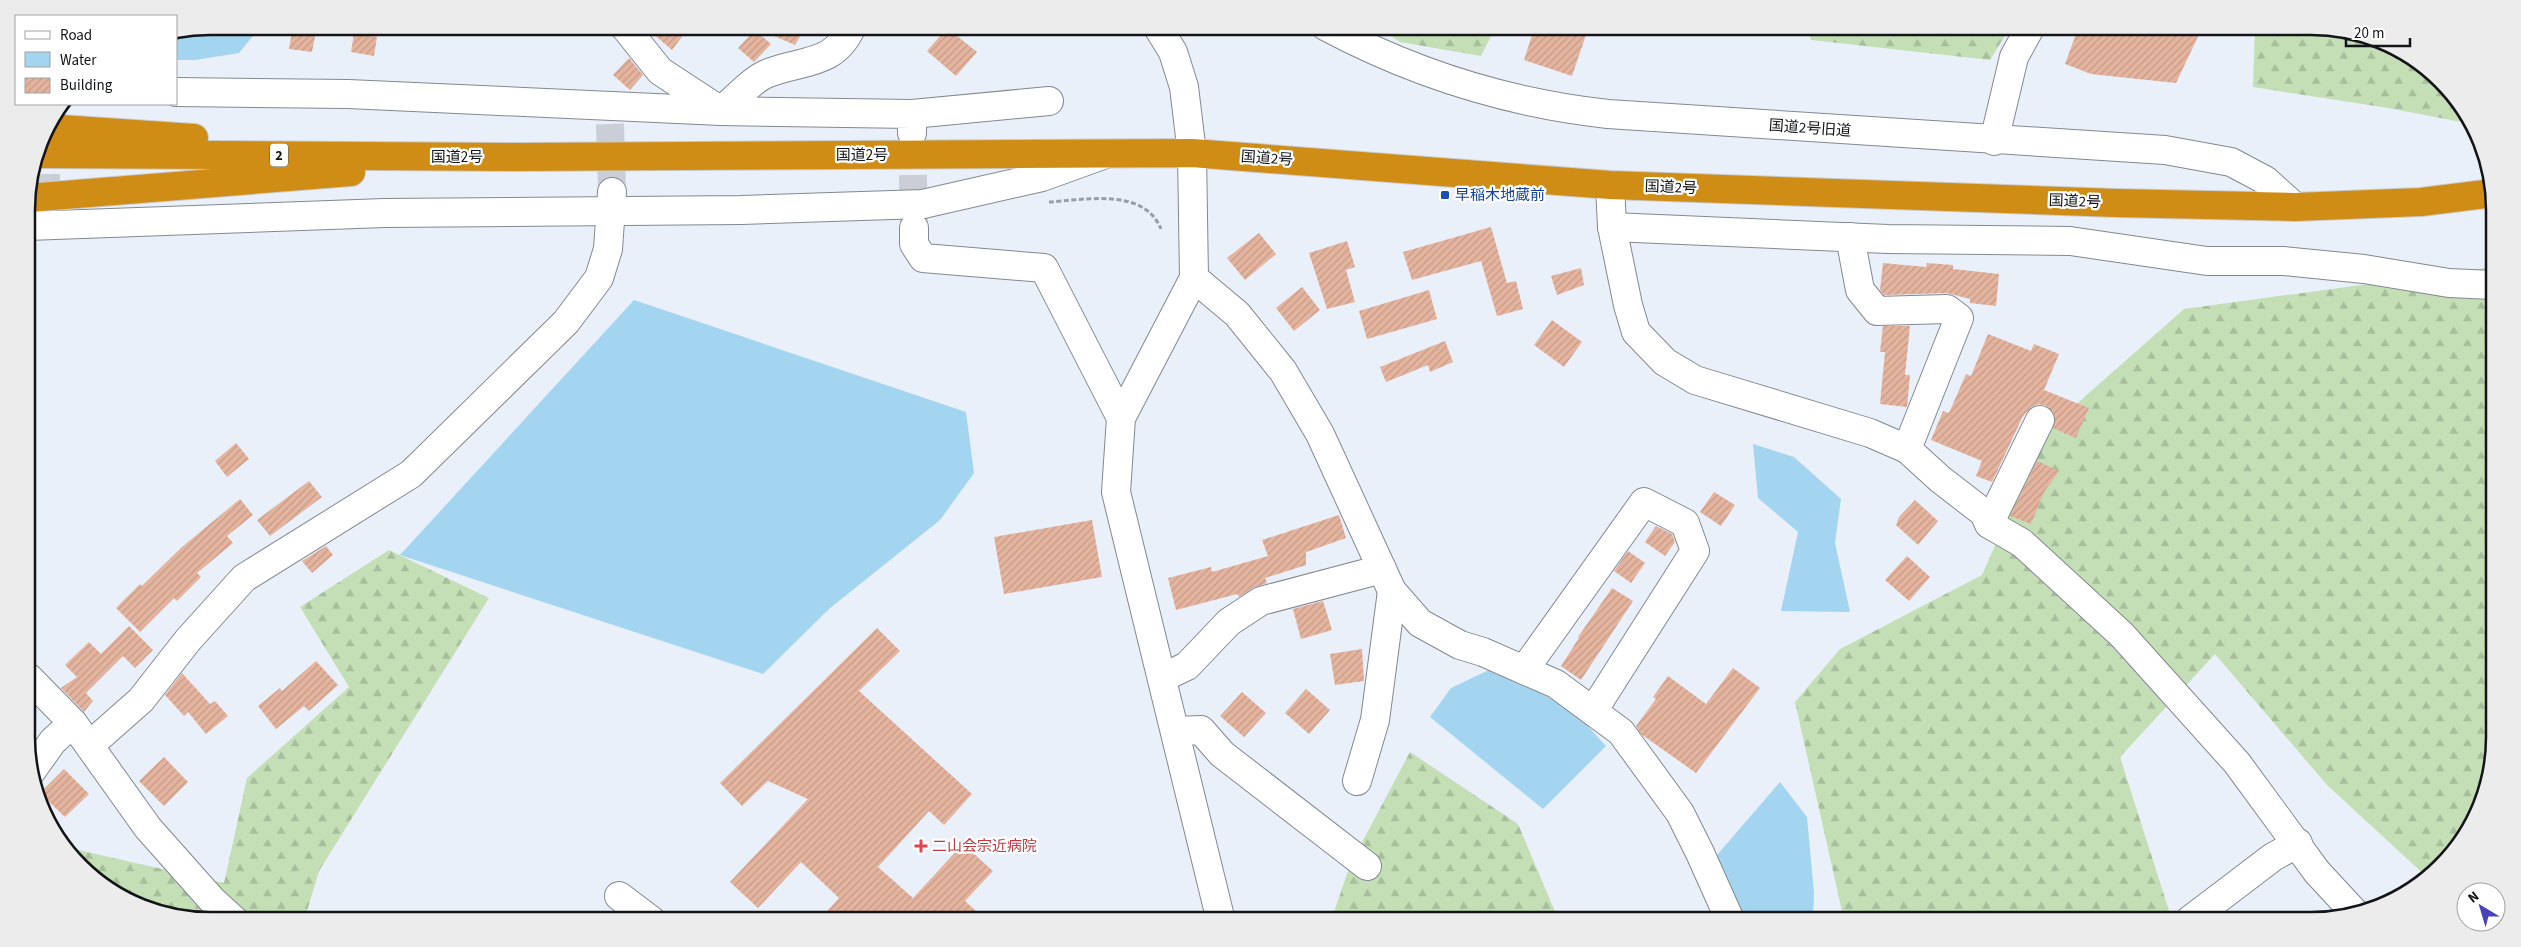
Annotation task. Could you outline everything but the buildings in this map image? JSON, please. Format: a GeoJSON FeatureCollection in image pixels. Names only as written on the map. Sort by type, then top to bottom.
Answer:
{"type":"FeatureCollection","features":[{"type":"Feature","properties":{"kind":"highway"},"geometry":{"type":"LineString","coordinates":[[55,129],[208,139],[255,155]]}},
{"type":"Feature","properties":{"kind":"highway","name":"国道2号"},"geometry":{"type":"LineString","coordinates":[[44,154],[519,157],[1192,153],[1610,185],[2295,207],[2421,202],[2485,195]]}},
{"type":"Feature","properties":{"kind":"highway"},"geometry":{"type":"LineString","coordinates":[[36,216],[519,157]]}},
{"type":"Feature","properties":{"kind":"street"},"geometry":{"type":"LineString","coordinates":[[631,35],[660,70],[721,111]]}},
{"type":"Feature","properties":{"kind":"street"},"geometry":{"type":"LineString","coordinates":[[721,111],[763,75],[829,56],[846,42],[849,35]]}},
{"type":"Feature","properties":{"kind":"street"},"geometry":{"type":"LineString","coordinates":[[1163,35],[1173,52],[1184,87],[1192,153],[1194,278],[1121,418],[1116,492],[1219,912]]}},
{"type":"Feature","properties":{"kind":"street","name":"国道2号旧道"},"geometry":{"type":"LineString","coordinates":[[1342,35],[1370,50],[1442,78],[1556,108],[1994,141],[2165,150],[2231,162],[2265,180],[2295,207]]}},
{"type":"Feature","properties":{"kind":"street"},"geometry":{"type":"LineString","coordinates":[[1994,141],[2014,57],[2026,35]]}},
{"type":"Feature","properties":{"kind":"street"},"geometry":{"type":"LineString","coordinates":[[178,92],[348,94],[610,115],[721,111],[912,123],[1049,100]]}},
{"type":"Feature","properties":{"kind":"street"},"geometry":{"type":"LineString","coordinates":[[36,216],[376,213],[611,200],[741,210],[923,204],[1042,177],[1107,154]]}},
{"type":"Feature","properties":{"kind":"street"},"geometry":{"type":"LineString","coordinates":[[1610,185],[1612,227],[1628,305],[1636,332],[1665,362],[1695,380],[1870,432],[1907,449],[1940,479],[1984,513],[1989,524],[2022,543],[2122,635],[2237,763],[2298,843],[2317,872],[2350,908]]}},
{"type":"Feature","properties":{"kind":"street"},"geometry":{"type":"LineString","coordinates":[[90,745],[140,700],[188,640],[244,578],[411,474],[566,322],[599,278],[608,249],[611,200]]}},
{"type":"Feature","properties":{"kind":"street"},"geometry":{"type":"LineString","coordinates":[[1612,227],[1850,237],[2070,241],[2207,261],[2284,261],[2364,269],[2449,283],[2486,285]]}},
{"type":"Feature","properties":{"kind":"street"},"geometry":{"type":"LineString","coordinates":[[914,228],[914,244],[924,258],[1044,268],[1121,418]]}},
{"type":"Feature","properties":{"kind":"street"},"geometry":{"type":"LineString","coordinates":[[1850,237],[1860,290],[1877,311],[1947,309],[1959,318],[1907,449]]}},
{"type":"Feature","properties":{"kind":"street"},"geometry":{"type":"LineString","coordinates":[[1194,278],[1237,314],[1284,371],[1320,434],[1387,580],[1420,623],[1460,645],[1556,684],[1621,732],[1680,813],[1726,912]]}},
{"type":"Feature","properties":{"kind":"street"},"geometry":{"type":"LineString","coordinates":[[1989,524],[2040,420]]}},
{"type":"Feature","properties":{"kind":"street"},"geometry":{"type":"LineString","coordinates":[[1524,670],[1644,502],[1684,524],[1695,551],[1592,711]]}},
{"type":"Feature","properties":{"kind":"street"},"geometry":{"type":"LineString","coordinates":[[1162,678],[1187,666],[1229,622],[1261,601],[1387,580]]}},
{"type":"Feature","properties":{"kind":"street"},"geometry":{"type":"LineString","coordinates":[[1357,781],[1375,720],[1387,580]]}},
{"type":"Feature","properties":{"kind":"street"},"geometry":{"type":"LineString","coordinates":[[35,684],[73,723],[148,828],[212,900],[225,912]]}},
{"type":"Feature","properties":{"kind":"street"},"geometry":{"type":"LineString","coordinates":[[37,763],[53,741],[73,723]]}},
{"type":"Feature","properties":{"kind":"street"},"geometry":{"type":"LineString","coordinates":[[1175,732],[1201,730],[1222,754],[1367,866]]}},
{"type":"Feature","properties":{"kind":"street"},"geometry":{"type":"LineString","coordinates":[[2201,912],[2273,857],[2298,843]]}},
{"type":"Feature","properties":{"kind":"street"},"geometry":{"type":"LineString","coordinates":[[619,896],[637,912]]}},
{"type":"Feature","properties":{"kind":"green space"},"geometry":{"type":"Polygon","coordinates":[[[1390,35],[1492,35],[1481,56],[1400,42],[1390,35]]]}},
{"type":"Feature","properties":{"kind":"green space"},"geometry":{"type":"Polygon","coordinates":[[[1810,35],[2005,35],[1990,60],[1811,40],[1810,35]]]}},
{"type":"Feature","properties":{"kind":"green space"},"geometry":{"type":"Polygon","coordinates":[[[2255,35],[2322,35],[2345,38],[2378,48],[2398,58],[2417,71],[2435,86],[2462,122],[2388,108],[2253,87],[2255,35]]]}},
{"type":"Feature","properties":{"kind":"green space"},"geometry":{"type":"Polygon","coordinates":[[[2486,268],[2486,748],[2483,771],[2477,793],[2463,824],[2435,861],[2421,872],[2327,785],[2215,654],[2120,757],[2169,912],[1842,912],[1795,702],[1840,649],[1982,575],[2046,431],[2184,309],[2486,268]]]}},
{"type":"Feature","properties":{"kind":"green space"},"geometry":{"type":"Polygon","coordinates":[[[389,550],[489,598],[319,871],[307,912],[199,912],[176,909],[154,903],[123,889],[86,861],[77,850],[224,883],[247,778],[349,687],[300,607],[389,550]]]}},
{"type":"Feature","properties":{"kind":"green space"},"geometry":{"type":"Polygon","coordinates":[[[1410,752],[1518,824],[1555,912],[1334,912],[1350,865],[1410,752]]]}},
{"type":"Feature","properties":{"kind":"water"},"geometry":{"type":"Polygon","coordinates":[[[199,35],[254,35],[239,53],[195,60],[178,60],[178,38],[199,35]]]}},
{"type":"Feature","properties":{"kind":"water"},"geometry":{"type":"Polygon","coordinates":[[[634,300],[966,412],[974,473],[940,520],[829,609],[763,674],[400,555],[634,300]]]}},
{"type":"Feature","properties":{"kind":"water"},"geometry":{"type":"Polygon","coordinates":[[[1753,444],[1794,457],[1841,499],[1835,543],[1850,612],[1781,611],[1798,532],[1758,498],[1753,444]]]}},
{"type":"Feature","properties":{"kind":"water"},"geometry":{"type":"Polygon","coordinates":[[[1491,669],[1572,709],[1606,746],[1543,809],[1430,717],[1451,688],[1491,669]]]}},
{"type":"Feature","properties":{"kind":"water"},"geometry":{"type":"Polygon","coordinates":[[[1780,782],[1807,817],[1814,893],[1813,912],[1742,912],[1717,855],[1780,782]]]}},
{"type":"Feature","properties":{"kind":"tunnel"},"geometry":{"type":"LineString","coordinates":[[610,124],[612,192]]}},
{"type":"Feature","properties":{"kind":"tunnel"},"geometry":{"type":"LineString","coordinates":[[912,133],[914,228]]}},
{"type":"Feature","properties":{"kind":"tunnel"},"geometry":{"type":"LineString","coordinates":[[46,148],[46,213]]}},
{"type":"Feature","properties":{"kind":"place","name":"早稲木地蔵前"},"geometry":{"type":"Point","coordinates":[1445,195]}},
{"type":"Feature","properties":{"kind":"place","name":"二山会宗近病院"},"geometry":{"type":"Point","coordinates":[921,846]}}]}
